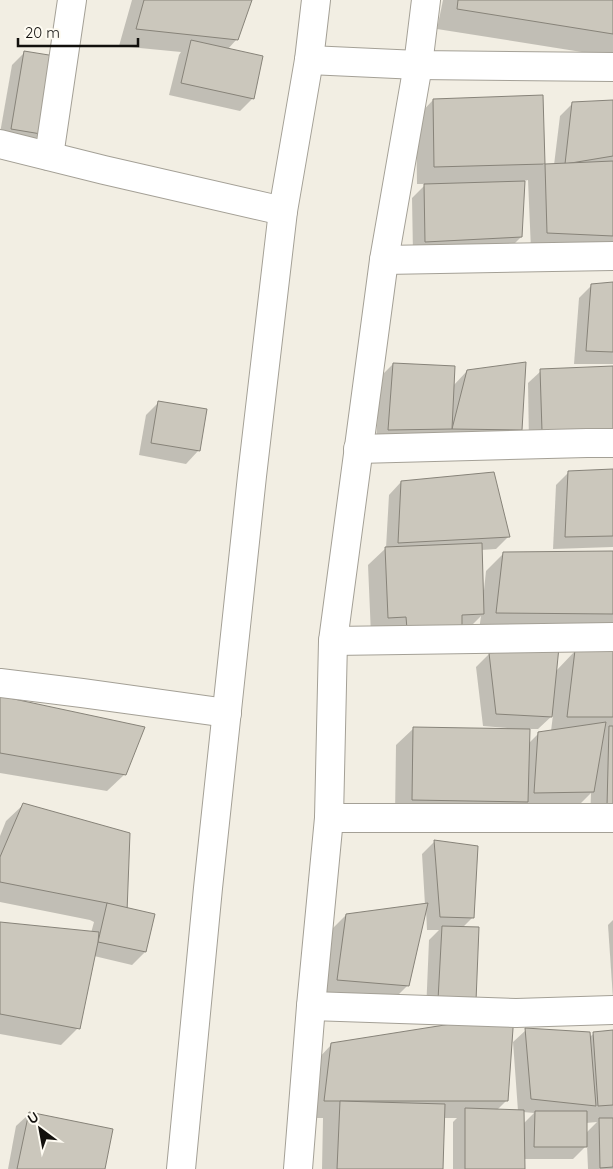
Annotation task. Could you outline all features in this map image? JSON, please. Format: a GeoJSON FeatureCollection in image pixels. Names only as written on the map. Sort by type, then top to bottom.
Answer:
{"type":"FeatureCollection","features":[{"type":"Feature","properties":{"kind":"street"},"geometry":{"type":"LineString","coordinates":[[49,156],[72,0]]}},
{"type":"Feature","properties":{"kind":"street"},"geometry":{"type":"LineString","coordinates":[[181,1169],[208,888],[252,476],[283,211],[317,61],[316,0]]}},
{"type":"Feature","properties":{"kind":"street"},"geometry":{"type":"LineString","coordinates":[[298,1169],[329,818],[333,641],[384,260],[418,65],[426,0]]}},
{"type":"Feature","properties":{"kind":"street"},"geometry":{"type":"LineString","coordinates":[[317,61],[418,65],[613,67]]}},
{"type":"Feature","properties":{"kind":"street"},"geometry":{"type":"LineString","coordinates":[[0,144],[283,211]]}},
{"type":"Feature","properties":{"kind":"street"},"geometry":{"type":"LineString","coordinates":[[384,260],[613,256]]}},
{"type":"Feature","properties":{"kind":"street"},"geometry":{"type":"LineString","coordinates":[[358,449],[613,443]]}},
{"type":"Feature","properties":{"kind":"street"},"geometry":{"type":"LineString","coordinates":[[333,641],[613,637]]}},
{"type":"Feature","properties":{"kind":"street"},"geometry":{"type":"LineString","coordinates":[[0,683],[227,713]]}},
{"type":"Feature","properties":{"kind":"street"},"geometry":{"type":"LineString","coordinates":[[329,818],[613,818]]}},
{"type":"Feature","properties":{"kind":"street"},"geometry":{"type":"LineString","coordinates":[[311,1006],[516,1013],[613,1010]]}},
{"type":"Feature","properties":{"kind":"building"},"geometry":{"type":"Polygon","coordinates":[[[144,0],[252,0],[238,40],[136,29],[144,0]]]}},
{"type":"Feature","properties":{"kind":"building"},"geometry":{"type":"Polygon","coordinates":[[[458,0],[613,0],[613,34],[457,9],[458,0]]]}},
{"type":"Feature","properties":{"kind":"building"},"geometry":{"type":"Polygon","coordinates":[[[191,40],[263,56],[254,99],[181,83],[191,40]]]}},
{"type":"Feature","properties":{"kind":"building"},"geometry":{"type":"Polygon","coordinates":[[[24,51],[55,56],[41,134],[11,129],[24,51]]]}},
{"type":"Feature","properties":{"kind":"building"},"geometry":{"type":"Polygon","coordinates":[[[543,95],[545,164],[434,167],[433,99],[543,95]]]}},
{"type":"Feature","properties":{"kind":"building"},"geometry":{"type":"Polygon","coordinates":[[[613,100],[613,156],[565,164],[572,102],[613,100]]]}},
{"type":"Feature","properties":{"kind":"building"},"geometry":{"type":"Polygon","coordinates":[[[613,161],[613,236],[547,233],[545,164],[613,161]]]}},
{"type":"Feature","properties":{"kind":"building"},"geometry":{"type":"Polygon","coordinates":[[[525,181],[522,237],[425,242],[424,184],[525,181]]]}},
{"type":"Feature","properties":{"kind":"building"},"geometry":{"type":"Polygon","coordinates":[[[613,282],[613,352],[586,351],[591,284],[613,282]]]}},
{"type":"Feature","properties":{"kind":"building"},"geometry":{"type":"Polygon","coordinates":[[[526,362],[522,430],[452,429],[467,370],[526,362]]]}},
{"type":"Feature","properties":{"kind":"building"},"geometry":{"type":"Polygon","coordinates":[[[393,363],[455,366],[452,429],[388,430],[393,363]]]}},
{"type":"Feature","properties":{"kind":"building"},"geometry":{"type":"Polygon","coordinates":[[[613,366],[613,429],[542,431],[540,369],[613,366]]]}},
{"type":"Feature","properties":{"kind":"building"},"geometry":{"type":"Polygon","coordinates":[[[158,401],[207,409],[200,451],[151,443],[158,401]]]}},
{"type":"Feature","properties":{"kind":"building"},"geometry":{"type":"Polygon","coordinates":[[[613,469],[613,536],[565,537],[568,471],[613,469]]]}},
{"type":"Feature","properties":{"kind":"building"},"geometry":{"type":"Polygon","coordinates":[[[494,472],[510,537],[398,543],[401,481],[494,472]]]}},
{"type":"Feature","properties":{"kind":"building"},"geometry":{"type":"Polygon","coordinates":[[[482,543],[484,614],[462,615],[462,627],[407,629],[406,617],[388,618],[385,547],[482,543]]]}},
{"type":"Feature","properties":{"kind":"building"},"geometry":{"type":"Polygon","coordinates":[[[613,551],[613,614],[496,613],[503,552],[613,551]]]}},
{"type":"Feature","properties":{"kind":"building"},"geometry":{"type":"Polygon","coordinates":[[[559,647],[552,717],[496,714],[489,653],[559,647]]]}},
{"type":"Feature","properties":{"kind":"building"},"geometry":{"type":"Polygon","coordinates":[[[575,650],[613,651],[613,717],[567,717],[575,650]]]}},
{"type":"Feature","properties":{"kind":"building"},"geometry":{"type":"Polygon","coordinates":[[[0,696],[145,727],[126,775],[0,753],[0,696]]]}},
{"type":"Feature","properties":{"kind":"building"},"geometry":{"type":"Polygon","coordinates":[[[606,722],[594,792],[534,793],[538,732],[606,722]]]}},
{"type":"Feature","properties":{"kind":"building"},"geometry":{"type":"Polygon","coordinates":[[[609,726],[613,726],[613,806],[607,806],[609,726]]]}},
{"type":"Feature","properties":{"kind":"building"},"geometry":{"type":"Polygon","coordinates":[[[413,727],[530,729],[528,802],[412,800],[413,727]]]}},
{"type":"Feature","properties":{"kind":"building"},"geometry":{"type":"Polygon","coordinates":[[[23,803],[130,833],[127,912],[107,903],[0,882],[0,857],[23,803]]]}},
{"type":"Feature","properties":{"kind":"building"},"geometry":{"type":"Polygon","coordinates":[[[434,840],[478,846],[474,918],[440,917],[434,840]]]}},
{"type":"Feature","properties":{"kind":"building"},"geometry":{"type":"Polygon","coordinates":[[[107,903],[155,914],[146,952],[98,942],[107,903]]]}},
{"type":"Feature","properties":{"kind":"building"},"geometry":{"type":"Polygon","coordinates":[[[428,903],[409,986],[337,980],[346,914],[428,903]]]}},
{"type":"Feature","properties":{"kind":"building"},"geometry":{"type":"Polygon","coordinates":[[[0,922],[99,932],[80,1029],[0,1014],[0,922]]]}},
{"type":"Feature","properties":{"kind":"building"},"geometry":{"type":"Polygon","coordinates":[[[442,926],[479,927],[476,1001],[438,1000],[442,926]]]}},
{"type":"Feature","properties":{"kind":"building"},"geometry":{"type":"Polygon","coordinates":[[[514,1014],[508,1101],[324,1101],[331,1043],[514,1014]]]}},
{"type":"Feature","properties":{"kind":"building"},"geometry":{"type":"Polygon","coordinates":[[[525,1028],[590,1032],[596,1106],[531,1099],[525,1028]]]}},
{"type":"Feature","properties":{"kind":"building"},"geometry":{"type":"Polygon","coordinates":[[[613,1030],[613,1105],[598,1106],[593,1032],[613,1030]]]}},
{"type":"Feature","properties":{"kind":"building"},"geometry":{"type":"Polygon","coordinates":[[[340,1101],[445,1104],[443,1169],[337,1169],[340,1101]]]}},
{"type":"Feature","properties":{"kind":"building"},"geometry":{"type":"Polygon","coordinates":[[[465,1108],[524,1110],[525,1169],[465,1169],[465,1108]]]}},
{"type":"Feature","properties":{"kind":"building"},"geometry":{"type":"Polygon","coordinates":[[[535,1111],[587,1111],[587,1147],[534,1147],[535,1111]]]}},
{"type":"Feature","properties":{"kind":"building"},"geometry":{"type":"Polygon","coordinates":[[[29,1112],[113,1129],[105,1169],[17,1169],[29,1112]]]}},
{"type":"Feature","properties":{"kind":"building"},"geometry":{"type":"Polygon","coordinates":[[[599,1118],[613,1118],[613,1167],[600,1168],[599,1118]]]}}]}
